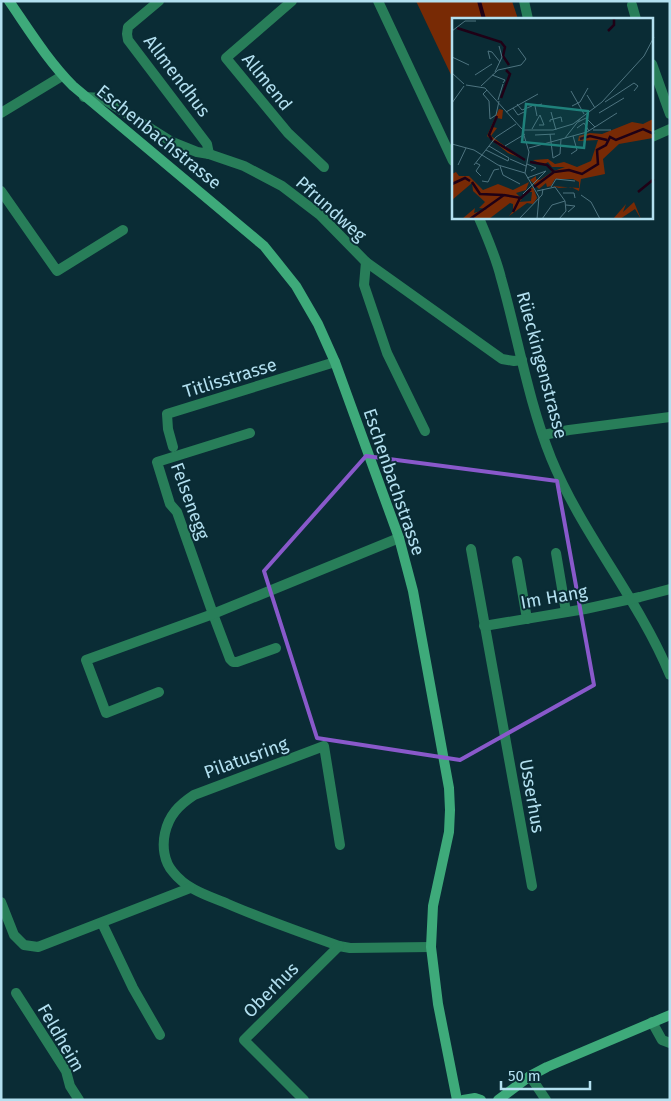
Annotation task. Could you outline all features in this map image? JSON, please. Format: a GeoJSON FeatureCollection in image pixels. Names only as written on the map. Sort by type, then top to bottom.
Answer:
{"type":"FeatureCollection","features":[{"type":"Feature","properties":{"kind":"street","name":"Eschenbachstrasse"},"geometry":{"type":"LineString","coordinates":[[9,1],[62,76],[84,97],[264,246],[296,286],[318,324],[335,362],[399,538],[414,591],[448,788],[449,832],[433,906],[430,947],[438,1004],[457,1100]]}},
{"type":"Feature","properties":{"kind":"street","name":"Allmendhus"},"geometry":{"type":"LineString","coordinates":[[159,1],[128,27],[128,40],[207,144],[209,154]]}},
{"type":"Feature","properties":{"kind":"street","name":"Allmend"},"geometry":{"type":"LineString","coordinates":[[292,1],[226,58],[288,133],[324,167]]}},
{"type":"Feature","properties":{"kind":"street"},"geometry":{"type":"LineString","coordinates":[[378,1],[452,157]]}},
{"type":"Feature","properties":{"kind":"street"},"geometry":{"type":"LineString","coordinates":[[524,1],[528,18]]}},
{"type":"Feature","properties":{"kind":"street"},"geometry":{"type":"LineString","coordinates":[[632,5],[636,18]]}},
{"type":"Feature","properties":{"kind":"street"},"geometry":{"type":"LineString","coordinates":[[654,70],[670,114]]}},
{"type":"Feature","properties":{"kind":"street"},"geometry":{"type":"LineString","coordinates":[[1,112],[62,76]]}},
{"type":"Feature","properties":{"kind":"street","name":"Pfrundweg"},"geometry":{"type":"LineString","coordinates":[[84,97],[102,98],[172,142],[197,152],[209,154],[244,166],[282,186],[320,215],[366,262],[502,358],[514,361],[522,360]]}},
{"type":"Feature","properties":{"kind":"street"},"geometry":{"type":"LineString","coordinates":[[654,136],[670,130]]}},
{"type":"Feature","properties":{"kind":"street"},"geometry":{"type":"LineString","coordinates":[[1,191],[57,271],[123,230]]}},
{"type":"Feature","properties":{"kind":"street","name":"Rüeckingenstrasse"},"geometry":{"type":"LineString","coordinates":[[479,219],[501,277],[528,388],[543,435],[570,500],[630,598],[670,674]]}},
{"type":"Feature","properties":{"kind":"street","name":"Pfrundweg"},"geometry":{"type":"LineString","coordinates":[[366,262],[364,285],[388,353],[424,431]]}},
{"type":"Feature","properties":{"kind":"street","name":"Titlisstrasse"},"geometry":{"type":"LineString","coordinates":[[173,447],[168,429],[167,414],[335,362]]}},
{"type":"Feature","properties":{"kind":"street"},"geometry":{"type":"LineString","coordinates":[[543,435],[670,417]]}},
{"type":"Feature","properties":{"kind":"street","name":"Felsenegg"},"geometry":{"type":"LineString","coordinates":[[250,433],[157,462],[170,504],[177,512],[212,614],[230,659],[233,662],[276,648]]}},
{"type":"Feature","properties":{"kind":"street"},"geometry":{"type":"LineString","coordinates":[[159,692],[106,713],[86,660],[212,614],[399,538]]}},
{"type":"Feature","properties":{"kind":"street"},"geometry":{"type":"LineString","coordinates":[[471,548],[484,626]]}},
{"type":"Feature","properties":{"kind":"street"},"geometry":{"type":"LineString","coordinates":[[556,553],[566,612]]}},
{"type":"Feature","properties":{"kind":"street"},"geometry":{"type":"LineString","coordinates":[[517,561],[527,619]]}},
{"type":"Feature","properties":{"kind":"street","name":"Im Hang"},"geometry":{"type":"LineString","coordinates":[[484,626],[566,612],[670,589]]}},
{"type":"Feature","properties":{"kind":"street","name":"Usserhus"},"geometry":{"type":"LineString","coordinates":[[484,626],[532,886]]}},
{"type":"Feature","properties":{"kind":"street","name":"Pilatusring"},"geometry":{"type":"LineString","coordinates":[[340,845],[324,746],[194,795],[180,804],[168,821],[163,841],[166,859],[172,872],[190,888],[273,923],[350,948],[395,949],[430,947]]}},
{"type":"Feature","properties":{"kind":"street"},"geometry":{"type":"LineString","coordinates":[[1,902],[14,935],[24,945],[38,947],[190,888]]}},
{"type":"Feature","properties":{"kind":"street"},"geometry":{"type":"LineString","coordinates":[[102,923],[133,988],[160,1035]]}},
{"type":"Feature","properties":{"kind":"street","name":"Oberhus"},"geometry":{"type":"LineString","coordinates":[[304,1100],[244,1040],[339,946]]}},
{"type":"Feature","properties":{"kind":"street","name":"Feldheim"},"geometry":{"type":"LineString","coordinates":[[16,993],[66,1071],[70,1086],[79,1100]]}},
{"type":"Feature","properties":{"kind":"street"},"geometry":{"type":"LineString","coordinates":[[498,1100],[530,1076],[560,1061],[670,1015]]}},
{"type":"Feature","properties":{"kind":"street"},"geometry":{"type":"LineString","coordinates":[[652,1022],[662,1040],[670,1043]]}},
{"type":"Feature","properties":{"kind":"street"},"geometry":{"type":"LineString","coordinates":[[530,1076],[546,1100]]}},
{"type":"Feature","properties":{"kind":"street"},"geometry":{"type":"LineString","coordinates":[[463,1100],[475,1098],[481,1100]]}},
{"type":"Feature","properties":{"kind":"highlighted area"},"geometry":{"type":"Polygon","coordinates":[[[366,456],[557,481],[594,685],[460,760],[317,738],[264,571],[366,456]]]}},
{"type":"Feature","properties":{"kind":"shaded area"},"geometry":{"type":"Polygon","coordinates":[[[416,1],[512,1],[518,18],[452,18],[452,77],[416,1]]]}},
{"type":"Feature","properties":{"kind":"waterway"},"geometry":{"type":"LineString","coordinates":[[479,1],[484,18]]}}]}
